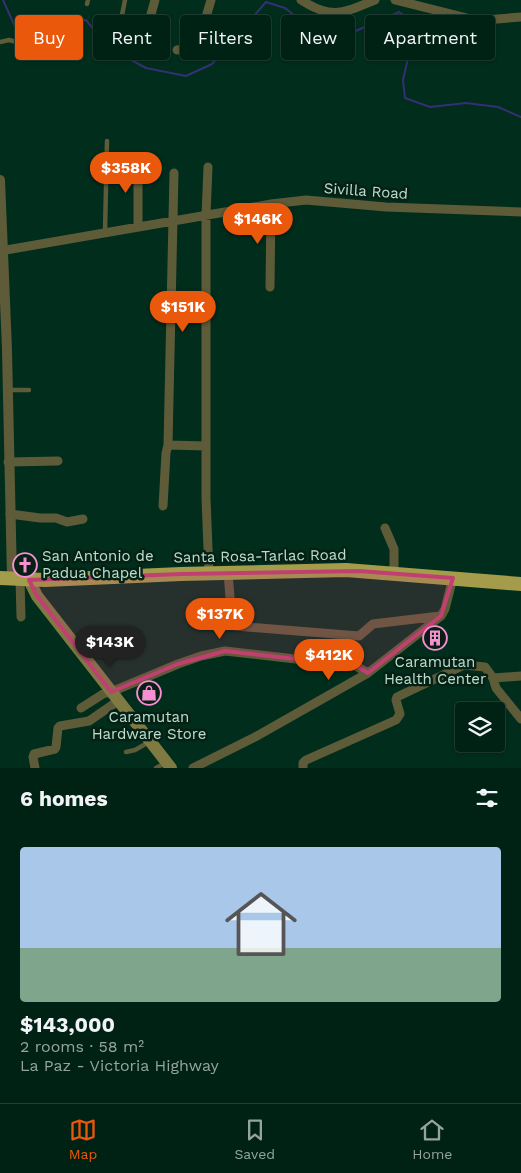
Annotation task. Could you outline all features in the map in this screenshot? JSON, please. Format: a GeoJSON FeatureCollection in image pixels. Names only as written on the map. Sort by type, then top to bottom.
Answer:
{"type":"FeatureCollection","features":[{"type":"Feature","properties":{"kind":"highway","name":"Santa Rosa-Tarlac Road"},"geometry":{"type":"LineString","coordinates":[[15,579],[346,570],[521,584]]}},
{"type":"Feature","properties":{"kind":"main road"},"geometry":{"type":"LineString","coordinates":[[15,579],[37,596],[150,742],[165,766]]}},
{"type":"Feature","properties":{"kind":"street"},"geometry":{"type":"LineString","coordinates":[[151,15],[155,0]]}},
{"type":"Feature","properties":{"kind":"street"},"geometry":{"type":"LineString","coordinates":[[176,50],[197,44],[211,0]]}},
{"type":"Feature","properties":{"kind":"street"},"geometry":{"type":"LineString","coordinates":[[301,0],[315,10],[332,13],[348,11],[375,0]]}},
{"type":"Feature","properties":{"kind":"street"},"geometry":{"type":"LineString","coordinates":[[395,0],[471,19],[485,20],[521,17]]}},
{"type":"Feature","properties":{"kind":"street"},"geometry":{"type":"LineString","coordinates":[[138,162],[138,226]]}},
{"type":"Feature","properties":{"kind":"street"},"geometry":{"type":"LineString","coordinates":[[208,167],[206,215],[206,446],[209,574]]}},
{"type":"Feature","properties":{"kind":"street"},"geometry":{"type":"LineString","coordinates":[[163,506],[168,445],[174,173]]}},
{"type":"Feature","properties":{"kind":"street"},"geometry":{"type":"LineString","coordinates":[[0,180],[1,251],[4,285],[4,354],[8,390],[6,468],[15,579],[21,617]]}},
{"type":"Feature","properties":{"kind":"street","name":"Sivilla Road"},"geometry":{"type":"LineString","coordinates":[[1,251],[138,226],[306,200],[399,207],[521,212]]}},
{"type":"Feature","properties":{"kind":"street"},"geometry":{"type":"LineString","coordinates":[[270,286],[271,204]]}},
{"type":"Feature","properties":{"kind":"street"},"geometry":{"type":"LineString","coordinates":[[168,445],[206,446]]}},
{"type":"Feature","properties":{"kind":"street"},"geometry":{"type":"LineString","coordinates":[[6,468],[58,461]]}},
{"type":"Feature","properties":{"kind":"street"},"geometry":{"type":"LineString","coordinates":[[10,514],[56,518],[67,522],[83,519]]}},
{"type":"Feature","properties":{"kind":"street"},"geometry":{"type":"LineString","coordinates":[[385,528],[394,549],[394,573]]}},
{"type":"Feature","properties":{"kind":"street"},"geometry":{"type":"LineString","coordinates":[[228,573],[232,622],[235,626],[359,636],[373,624],[440,616]]}},
{"type":"Feature","properties":{"kind":"street"},"geometry":{"type":"LineString","coordinates":[[193,768],[261,733],[368,672],[440,616],[445,609],[453,578]]}},
{"type":"Feature","properties":{"kind":"street"},"geometry":{"type":"LineString","coordinates":[[36,768],[34,754],[56,748],[58,728],[60,726],[89,722],[115,696],[178,664],[201,656],[225,651],[356,666],[368,672]]}},
{"type":"Feature","properties":{"kind":"street"},"geometry":{"type":"LineString","coordinates":[[303,768],[303,763],[306,760],[396,720],[400,714],[396,700],[397,697],[467,664],[485,667],[493,678],[496,688],[521,719]]}},
{"type":"Feature","properties":{"kind":"street"},"geometry":{"type":"LineString","coordinates":[[493,678],[521,676]]}},
{"type":"Feature","properties":{"kind":"street"},"geometry":{"type":"LineString","coordinates":[[82,708],[103,694],[115,696]]}},
{"type":"Feature","properties":{"kind":"lane"},"geometry":{"type":"LineString","coordinates":[[122,15],[125,0]]}},
{"type":"Feature","properties":{"kind":"lane"},"geometry":{"type":"LineString","coordinates":[[0,42],[10,40],[15,41]]}},
{"type":"Feature","properties":{"kind":"lane"},"geometry":{"type":"LineString","coordinates":[[105,232],[107,141]]}},
{"type":"Feature","properties":{"kind":"lane"},"geometry":{"type":"LineString","coordinates":[[8,390],[29,390]]}},
{"type":"Feature","properties":{"kind":"lane"},"geometry":{"type":"LineString","coordinates":[[126,752],[135,750],[150,742]]}},
{"type":"Feature","properties":{"kind":"highlighted area"},"geometry":{"type":"Polygon","coordinates":[[[359,571],[453,578],[441,616],[368,673],[356,666],[225,651],[178,664],[111,692],[37,596],[29,580],[181,574],[359,571]]]}},
{"type":"Feature","properties":{"kind":"waterway"},"geometry":{"type":"LineString","coordinates":[[3,0],[17,31],[41,33],[62,21],[86,20],[109,48],[146,68],[186,76],[212,64],[266,2],[285,8],[316,33],[342,37],[399,12],[416,23],[403,80],[405,98],[430,107],[466,103],[498,107],[521,117]]}},
{"type":"Feature","properties":{"kind":"place","name":"San Antonio de Padua Chapel"},"geometry":{"type":"Point","coordinates":[25,565]}},
{"type":"Feature","properties":{"kind":"place","name":"Caramutan Health Center"},"geometry":{"type":"Point","coordinates":[435,638]}},
{"type":"Feature","properties":{"kind":"place","name":"Caramutan Hardware Store"},"geometry":{"type":"Point","coordinates":[149,693]}}]}
